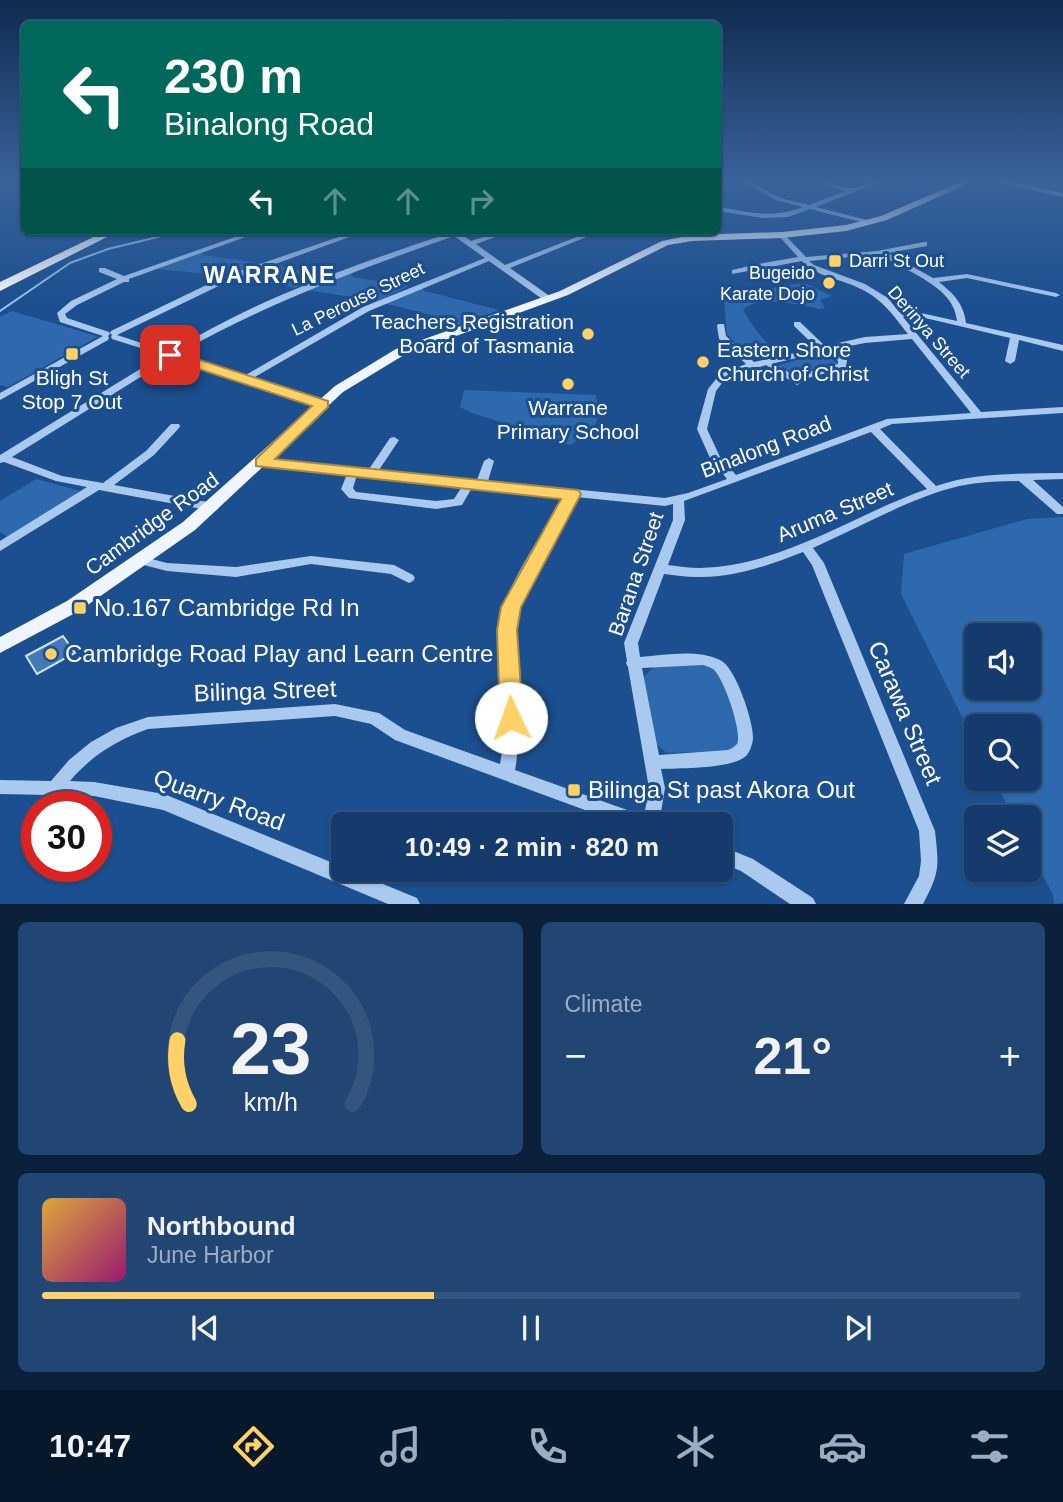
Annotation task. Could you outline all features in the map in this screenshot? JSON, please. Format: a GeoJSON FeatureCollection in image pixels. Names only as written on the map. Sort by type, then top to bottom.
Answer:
{"type":"FeatureCollection","features":[{"type":"Feature","properties":{"kind":"highway"},"geometry":{"type":"LineString","coordinates":[[0,285],[97,235]]}},
{"type":"Feature","properties":{"kind":"highway"},"geometry":{"type":"LineString","coordinates":[[0,285],[106,235]]}},
{"type":"Feature","properties":{"kind":"main road","name":"Cambridge Road"},"geometry":{"type":"LineString","coordinates":[[0,646],[62,612],[213,507],[355,377],[400,352],[548,299],[665,243],[692,238],[782,235],[832,230],[869,222]]}},
{"type":"Feature","properties":{"kind":"street"},"geometry":{"type":"LineString","coordinates":[[248,235],[126,280],[62,311],[63,320],[323,404]]}},
{"type":"Feature","properties":{"kind":"street"},"geometry":{"type":"LineString","coordinates":[[0,397],[110,336],[215,284],[291,254],[350,235]]}},
{"type":"Feature","properties":{"kind":"street"},"geometry":{"type":"LineString","coordinates":[[1,459],[170,355],[229,323],[304,288],[445,235]]}},
{"type":"Feature","properties":{"kind":"street"},"geometry":{"type":"LineString","coordinates":[[457,235],[548,299]]}},
{"type":"Feature","properties":{"kind":"street"},"geometry":{"type":"LineString","coordinates":[[470,244],[497,235]]}},
{"type":"Feature","properties":{"kind":"street"},"geometry":{"type":"LineString","coordinates":[[504,268],[588,235]]}},
{"type":"Feature","properties":{"kind":"street","name":"Derinya Street"},"geometry":{"type":"LineString","coordinates":[[782,235],[804,261],[818,271],[871,291],[897,314],[977,414]]}},
{"type":"Feature","properties":{"kind":"street"},"geometry":{"type":"LineString","coordinates":[[735,272],[753,266],[884,254],[924,244]]}},
{"type":"Feature","properties":{"kind":"street"},"geometry":{"type":"LineString","coordinates":[[884,254],[957,301],[963,312],[962,325]]}},
{"type":"Feature","properties":{"kind":"street","name":"La Perouse Street"},"geometry":{"type":"LineString","coordinates":[[245,379],[366,309],[490,258]]}},
{"type":"Feature","properties":{"kind":"street"},"geometry":{"type":"LineString","coordinates":[[102,270],[126,280]]}},
{"type":"Feature","properties":{"kind":"street"},"geometry":{"type":"LineString","coordinates":[[929,281],[972,277],[1056,295]]}},
{"type":"Feature","properties":{"kind":"street"},"geometry":{"type":"LineString","coordinates":[[897,314],[917,315],[1063,348]]}},
{"type":"Feature","properties":{"kind":"street"},"geometry":{"type":"LineString","coordinates":[[768,362],[797,382],[804,376],[844,366],[842,360],[797,324]]}},
{"type":"Feature","properties":{"kind":"street"},"geometry":{"type":"LineString","coordinates":[[718,328],[722,337],[752,365]]}},
{"type":"Feature","properties":{"kind":"street"},"geometry":{"type":"LineString","coordinates":[[733,479],[707,443],[702,429],[702,417],[716,382],[732,371],[752,365],[873,339],[914,336]]}},
{"type":"Feature","properties":{"kind":"street"},"geometry":{"type":"LineString","coordinates":[[1010,362],[1015,337]]}},
{"type":"Feature","properties":{"kind":"street","name":"Binalong Road"},"geometry":{"type":"LineString","coordinates":[[262,463],[653,502],[678,500],[872,427],[905,419],[1063,410]]}},
{"type":"Feature","properties":{"kind":"street"},"geometry":{"type":"LineString","coordinates":[[0,547],[150,453],[175,426]]}},
{"type":"Feature","properties":{"kind":"street"},"geometry":{"type":"LineString","coordinates":[[872,427],[934,490]]}},
{"type":"Feature","properties":{"kind":"street"},"geometry":{"type":"LineString","coordinates":[[371,474],[394,440]]}},
{"type":"Feature","properties":{"kind":"street"},"geometry":{"type":"LineString","coordinates":[[1,459],[39,473],[213,507]]}},
{"type":"Feature","properties":{"kind":"street"},"geometry":{"type":"LineString","coordinates":[[353,472],[347,489],[353,495],[436,505],[458,502],[475,484],[489,461]]}},
{"type":"Feature","properties":{"kind":"street","name":"Aruma Street"},"geometry":{"type":"LineString","coordinates":[[660,569],[694,573],[738,569],[805,545],[934,490],[967,482],[1063,476]]}},
{"type":"Feature","properties":{"kind":"street"},"geometry":{"type":"LineString","coordinates":[[1023,478],[1061,511]]}},
{"type":"Feature","properties":{"kind":"street"},"geometry":{"type":"LineString","coordinates":[[506,774],[513,742],[508,644],[511,607],[572,494]]}},
{"type":"Feature","properties":{"kind":"street","name":"Barana Street"},"geometry":{"type":"LineString","coordinates":[[654,812],[657,799],[653,763],[632,663],[632,637],[679,520],[678,500]]}},
{"type":"Feature","properties":{"kind":"street","name":"Carawa Street"},"geometry":{"type":"LineString","coordinates":[[805,545],[818,563],[921,811],[930,861],[927,878],[913,904]]}},
{"type":"Feature","properties":{"kind":"street"},"geometry":{"type":"LineString","coordinates":[[140,560],[166,567],[236,572],[311,560],[394,570],[409,578]]}},
{"type":"Feature","properties":{"kind":"street","name":"Barana Street"},"geometry":{"type":"LineString","coordinates":[[632,663],[697,659],[715,662],[727,674],[746,735],[742,750],[730,757],[653,763]]}},
{"type":"Feature","properties":{"kind":"street","name":"Bilinga Street"},"geometry":{"type":"LineString","coordinates":[[56,787],[70,768],[90,751],[135,726],[159,720],[335,710],[363,714],[400,735],[611,812]]}},
{"type":"Feature","properties":{"kind":"street","name":"Quarry Road"},"geometry":{"type":"LineString","coordinates":[[0,787],[56,787],[124,793],[181,807],[411,904]]}},
{"type":"Feature","properties":{"kind":"street"},"geometry":{"type":"LineString","coordinates":[[733,859],[747,865],[807,904]]}},
{"type":"Feature","properties":{"kind":"shaded area"},"geometry":{"type":"Polygon","coordinates":[[[202,252],[203,255],[259,263],[221,279],[219,275],[157,269],[202,252]]]}},
{"type":"Feature","properties":{"kind":"shaded area"},"geometry":{"type":"Polygon","coordinates":[[[274,262],[285,268],[331,274],[295,288],[241,278],[230,280],[274,262]]]}},
{"type":"Feature","properties":{"kind":"shaded area"},"geometry":{"type":"Polygon","coordinates":[[[349,272],[353,277],[409,286],[378,301],[306,290],[349,272]]]}},
{"type":"Feature","properties":{"kind":"shaded area"},"geometry":{"type":"Polygon","coordinates":[[[807,284],[832,296],[820,300],[825,308],[820,309],[769,302],[743,309],[777,354],[750,359],[727,334],[724,299],[736,291],[750,292],[807,284]]]}},
{"type":"Feature","properties":{"kind":"shaded area"},"geometry":{"type":"Polygon","coordinates":[[[420,287],[425,291],[499,310],[458,325],[455,321],[383,303],[420,287]]]}},
{"type":"Feature","properties":{"kind":"shaded area"},"geometry":{"type":"Polygon","coordinates":[[[12,311],[97,337],[8,387],[0,385],[0,317],[12,311]]]}},
{"type":"Feature","properties":{"kind":"shaded area"},"geometry":{"type":"Polygon","coordinates":[[[823,353],[839,364],[796,375],[779,365],[823,353]]]}},
{"type":"Feature","properties":{"kind":"shaded area"},"geometry":{"type":"Polygon","coordinates":[[[464,390],[596,395],[597,420],[591,430],[571,445],[469,412],[460,407],[464,390]]]}},
{"type":"Feature","properties":{"kind":"shaded area"},"geometry":{"type":"Polygon","coordinates":[[[36,479],[80,491],[8,537],[0,532],[0,501],[36,479]]]}},
{"type":"Feature","properties":{"kind":"shaded area"},"geometry":{"type":"Polygon","coordinates":[[[1063,517],[1063,903],[1054,904],[1053,895],[1041,872],[1041,805],[1007,805],[1000,791],[1041,791],[1041,714],[964,714],[964,721],[901,594],[904,554],[1027,519],[1063,517]]]}},
{"type":"Feature","properties":{"kind":"shaded area"},"geometry":{"type":"Polygon","coordinates":[[[703,663],[722,675],[740,734],[738,745],[727,751],[667,753],[656,744],[643,677],[654,667],[703,663]]]}},
{"type":"Feature","properties":{"kind":"building","name":"Cambridge Road Play and Learn Centre"},"geometry":{"type":"Polygon","coordinates":[[[63,636],[75,653],[37,674],[26,656],[63,636]]]}},
{"type":"Feature","properties":{"kind":"waterway"},"geometry":{"type":"LineString","coordinates":[[0,311],[70,263],[108,249],[163,235]]}},
{"type":"Feature","properties":{"kind":"place","name":"Darri St Out"},"geometry":{"type":"Point","coordinates":[835,261]}},
{"type":"Feature","properties":{"kind":"place","name":"Bugeido Karate Dojo"},"geometry":{"type":"Point","coordinates":[829,283]}},
{"type":"Feature","properties":{"kind":"place","name":"Teachers Registration Board of Tasmania"},"geometry":{"type":"Point","coordinates":[588,334]}},
{"type":"Feature","properties":{"kind":"place","name":"Bligh St Stop 7 Out"},"geometry":{"type":"Point","coordinates":[72,354]}},
{"type":"Feature","properties":{"kind":"place","name":"Eastern Shore Church of Christ"},"geometry":{"type":"Point","coordinates":[703,362]}},
{"type":"Feature","properties":{"kind":"place","name":"Warrane Primary School"},"geometry":{"type":"Point","coordinates":[568,384]}},
{"type":"Feature","properties":{"kind":"place","name":"No.167 Cambridge Rd In"},"geometry":{"type":"Point","coordinates":[80,608]}},
{"type":"Feature","properties":{"kind":"place","name":"Cambridge Road Play and Learn Centre"},"geometry":{"type":"Point","coordinates":[51,654]}},
{"type":"Feature","properties":{"kind":"place","name":"Bilinga St past Akora Out"},"geometry":{"type":"Point","coordinates":[574,790]}},
{"type":"Feature","properties":{"kind":"district","name":"WARRANE"},"geometry":{"type":"Point","coordinates":[270,275]}},
{"type":"Feature","properties":{"kind":"route"},"geometry":{"type":"LineString","coordinates":[[170,355],[323,404],[262,463],[572,494],[515,597],[508,618],[511,718]]}}]}
